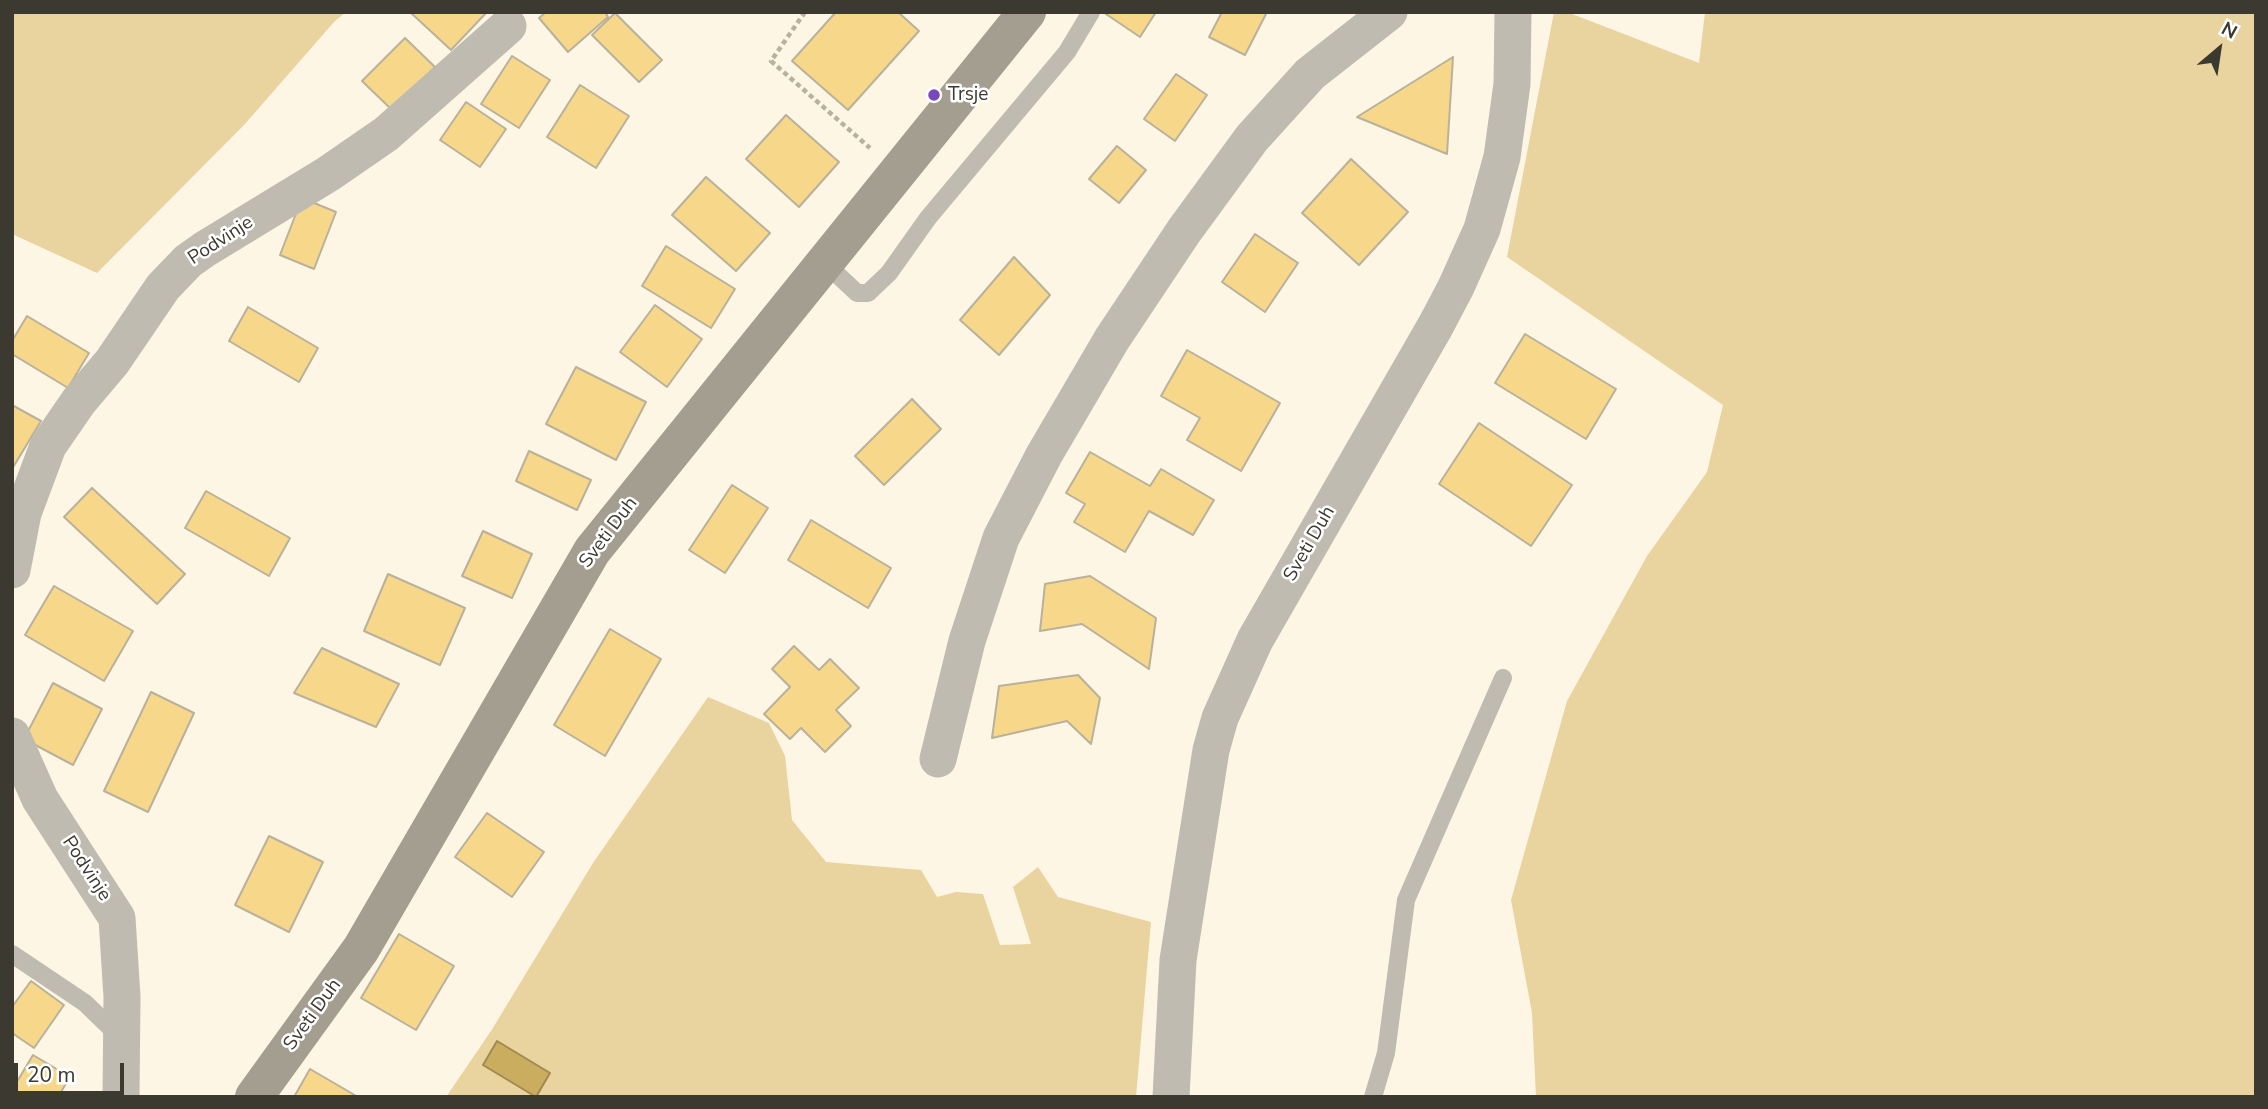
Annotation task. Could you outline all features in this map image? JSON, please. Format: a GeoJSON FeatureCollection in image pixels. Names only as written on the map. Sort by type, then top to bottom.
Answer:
{"type":"FeatureCollection","features":[{"type":"Feature","properties":{"kind":"main road","name":"Sveti Duh"},"geometry":{"type":"LineString","coordinates":[[254,1097],[361,949],[592,551],[1027,12]]}},
{"type":"Feature","properties":{"kind":"street"},"geometry":{"type":"LineString","coordinates":[[938,759],[967,641],[1002,538],[1044,455],[1112,339],[1184,231],[1252,138],[1310,74],[1389,12]]}},
{"type":"Feature","properties":{"kind":"street","name":"Sveti Duh"},"geometry":{"type":"LineString","coordinates":[[1171,1097],[1178,960],[1211,750],[1220,718],[1255,640],[1441,316],[1482,229],[1502,157],[1512,84],[1513,12]]}},
{"type":"Feature","properties":{"kind":"street","name":"Podvinje"},"geometry":{"type":"LineString","coordinates":[[12,570],[23,513],[48,446],[79,401],[112,362],[163,287],[188,261],[205,249],[328,174],[386,134],[508,26]]}},
{"type":"Feature","properties":{"kind":"street","name":"Podvinje"},"geometry":{"type":"LineString","coordinates":[[12,736],[40,799],[117,918],[122,998],[121,1097]]}},
{"type":"Feature","properties":{"kind":"lane"},"geometry":{"type":"LineString","coordinates":[[824,262],[847,286],[857,293],[868,293],[889,272],[928,218],[1067,52],[1091,12]]}},
{"type":"Feature","properties":{"kind":"lane"},"geometry":{"type":"LineString","coordinates":[[1373,1097],[1386,1053],[1406,900],[1503,678]]}},
{"type":"Feature","properties":{"kind":"lane"},"geometry":{"type":"LineString","coordinates":[[12,954],[85,1003],[121,1039]]}},
{"type":"Feature","properties":{"kind":"path"},"geometry":{"type":"LineString","coordinates":[[805,12],[771,61],[869,147]]}},
{"type":"Feature","properties":{"kind":"shaded area"},"geometry":{"type":"Polygon","coordinates":[[[12,12],[346,12],[334,22],[244,125],[97,273],[12,234],[12,12]]]}},
{"type":"Feature","properties":{"kind":"shaded area"},"geometry":{"type":"Polygon","coordinates":[[[1554,12],[1567,12],[1699,63],[1705,12],[2256,12],[2256,1097],[1536,1097],[1532,1013],[1511,900],[1567,701],[1647,556],[1707,472],[1723,405],[1507,257],[1554,12]]]}},
{"type":"Feature","properties":{"kind":"shaded area"},"geometry":{"type":"Polygon","coordinates":[[[708,697],[769,723],[785,756],[792,820],[826,862],[921,870],[937,897],[956,892],[983,894],[1000,945],[1031,944],[1013,887],[1038,867],[1058,897],[1151,922],[1136,1097],[446,1097],[491,1031],[593,863],[708,697]]]}},
{"type":"Feature","properties":{"kind":"shaded area"},"geometry":{"type":"Polygon","coordinates":[[[497,1041],[550,1073],[536,1097],[483,1065],[497,1041]]]}},
{"type":"Feature","properties":{"kind":"building"},"geometry":{"type":"Polygon","coordinates":[[[410,12],[487,12],[451,50],[410,12]]]}},
{"type":"Feature","properties":{"kind":"building"},"geometry":{"type":"Polygon","coordinates":[[[546,12],[605,12],[608,17],[568,52],[539,18],[546,12]]]}},
{"type":"Feature","properties":{"kind":"building"},"geometry":{"type":"Polygon","coordinates":[[[836,12],[898,12],[919,31],[848,110],[792,61],[836,12]]]}},
{"type":"Feature","properties":{"kind":"building"},"geometry":{"type":"Polygon","coordinates":[[[1103,12],[1156,12],[1140,37],[1103,12]]]}},
{"type":"Feature","properties":{"kind":"building"},"geometry":{"type":"Polygon","coordinates":[[[1222,12],[1267,12],[1245,55],[1209,37],[1222,12]]]}},
{"type":"Feature","properties":{"kind":"building"},"geometry":{"type":"Polygon","coordinates":[[[615,13],[662,60],[639,82],[592,35],[615,13]]]}},
{"type":"Feature","properties":{"kind":"building"},"geometry":{"type":"Polygon","coordinates":[[[405,38],[435,67],[392,110],[362,81],[405,38]]]}},
{"type":"Feature","properties":{"kind":"building"},"geometry":{"type":"Polygon","coordinates":[[[512,56],[550,80],[519,128],[481,104],[512,56]]]}},
{"type":"Feature","properties":{"kind":"building"},"geometry":{"type":"Polygon","coordinates":[[[1453,57],[1447,154],[1357,117],[1453,57]]]}},
{"type":"Feature","properties":{"kind":"building"},"geometry":{"type":"Polygon","coordinates":[[[1176,74],[1207,95],[1175,141],[1144,119],[1176,74]]]}},
{"type":"Feature","properties":{"kind":"building"},"geometry":{"type":"Polygon","coordinates":[[[580,85],[629,116],[596,168],[547,137],[580,85]]]}},
{"type":"Feature","properties":{"kind":"building"},"geometry":{"type":"Polygon","coordinates":[[[466,102],[506,129],[480,167],[440,140],[466,102]]]}},
{"type":"Feature","properties":{"kind":"building"},"geometry":{"type":"Polygon","coordinates":[[[786,115],[839,162],[799,207],[746,159],[786,115]]]}},
{"type":"Feature","properties":{"kind":"building"},"geometry":{"type":"Polygon","coordinates":[[[1117,146],[1146,170],[1119,203],[1089,179],[1117,146]]]}},
{"type":"Feature","properties":{"kind":"building"},"geometry":{"type":"Polygon","coordinates":[[[1351,159],[1408,212],[1359,265],[1302,213],[1351,159]]]}},
{"type":"Feature","properties":{"kind":"building"},"geometry":{"type":"Polygon","coordinates":[[[706,177],[770,233],[736,271],[672,215],[706,177]]]}},
{"type":"Feature","properties":{"kind":"building"},"geometry":{"type":"Polygon","coordinates":[[[302,198],[336,212],[314,269],[280,255],[302,198]]]}},
{"type":"Feature","properties":{"kind":"building"},"geometry":{"type":"Polygon","coordinates":[[[1255,234],[1298,263],[1265,312],[1222,282],[1255,234]]]}},
{"type":"Feature","properties":{"kind":"building"},"geometry":{"type":"Polygon","coordinates":[[[666,246],[735,289],[711,328],[642,286],[666,246]]]}},
{"type":"Feature","properties":{"kind":"building"},"geometry":{"type":"Polygon","coordinates":[[[1014,257],[1050,295],[999,355],[960,320],[1014,257]]]}},
{"type":"Feature","properties":{"kind":"building"},"geometry":{"type":"Polygon","coordinates":[[[655,305],[702,339],[667,387],[620,352],[655,305]]]}},
{"type":"Feature","properties":{"kind":"building"},"geometry":{"type":"Polygon","coordinates":[[[248,307],[318,348],[299,382],[229,341],[248,307]]]}},
{"type":"Feature","properties":{"kind":"building"},"geometry":{"type":"Polygon","coordinates":[[[27,316],[89,353],[68,388],[12,354],[12,341],[27,316]]]}},
{"type":"Feature","properties":{"kind":"building"},"geometry":{"type":"Polygon","coordinates":[[[1525,334],[1616,389],[1586,439],[1495,383],[1525,334]]]}},
{"type":"Feature","properties":{"kind":"building"},"geometry":{"type":"Polygon","coordinates":[[[1187,350],[1280,403],[1241,471],[1187,440],[1200,418],[1161,396],[1187,350]]]}},
{"type":"Feature","properties":{"kind":"building"},"geometry":{"type":"Polygon","coordinates":[[[576,367],[646,402],[616,460],[546,424],[576,367]]]}},
{"type":"Feature","properties":{"kind":"building"},"geometry":{"type":"Polygon","coordinates":[[[912,399],[941,429],[884,485],[855,456],[912,399]]]}},
{"type":"Feature","properties":{"kind":"building"},"geometry":{"type":"Polygon","coordinates":[[[12,405],[41,421],[12,469],[12,405]]]}},
{"type":"Feature","properties":{"kind":"building"},"geometry":{"type":"Polygon","coordinates":[[[1479,423],[1572,485],[1531,546],[1439,484],[1479,423]]]}},
{"type":"Feature","properties":{"kind":"building"},"geometry":{"type":"Polygon","coordinates":[[[529,451],[591,480],[577,510],[516,481],[529,451]]]}},
{"type":"Feature","properties":{"kind":"building"},"geometry":{"type":"Polygon","coordinates":[[[1090,452],[1150,486],[1161,469],[1214,500],[1193,535],[1149,511],[1125,552],[1074,522],[1085,504],[1066,493],[1090,452]]]}},
{"type":"Feature","properties":{"kind":"building"},"geometry":{"type":"Polygon","coordinates":[[[732,485],[768,508],[725,573],[689,550],[732,485]]]}},
{"type":"Feature","properties":{"kind":"building"},"geometry":{"type":"Polygon","coordinates":[[[92,488],[185,574],[157,604],[64,517],[92,488]]]}},
{"type":"Feature","properties":{"kind":"building"},"geometry":{"type":"Polygon","coordinates":[[[206,491],[290,538],[269,576],[185,528],[206,491]]]}},
{"type":"Feature","properties":{"kind":"building"},"geometry":{"type":"Polygon","coordinates":[[[811,520],[891,568],[868,608],[788,560],[811,520]]]}},
{"type":"Feature","properties":{"kind":"building"},"geometry":{"type":"Polygon","coordinates":[[[483,531],[532,554],[512,598],[462,576],[483,531]]]}},
{"type":"Feature","properties":{"kind":"building"},"geometry":{"type":"Polygon","coordinates":[[[388,574],[465,608],[440,665],[364,631],[388,574]]]}},
{"type":"Feature","properties":{"kind":"building"},"geometry":{"type":"Polygon","coordinates":[[[1090,576],[1156,618],[1149,669],[1082,624],[1040,631],[1045,584],[1090,576]]]}},
{"type":"Feature","properties":{"kind":"building"},"geometry":{"type":"Polygon","coordinates":[[[54,586],[133,631],[104,681],[25,635],[54,586]]]}},
{"type":"Feature","properties":{"kind":"building"},"geometry":{"type":"Polygon","coordinates":[[[610,629],[661,659],[605,756],[554,725],[610,629]]]}},
{"type":"Feature","properties":{"kind":"building"},"geometry":{"type":"Polygon","coordinates":[[[794,646],[819,670],[830,659],[859,688],[836,710],[851,726],[825,752],[801,728],[790,739],[764,714],[790,687],[772,669],[794,646]]]}},
{"type":"Feature","properties":{"kind":"building"},"geometry":{"type":"Polygon","coordinates":[[[322,648],[399,684],[376,727],[294,693],[322,648]]]}},
{"type":"Feature","properties":{"kind":"building"},"geometry":{"type":"Polygon","coordinates":[[[1078,675],[1100,698],[1091,744],[1067,721],[992,738],[999,686],[1078,675]]]}},
{"type":"Feature","properties":{"kind":"building"},"geometry":{"type":"Polygon","coordinates":[[[53,683],[102,709],[73,765],[24,739],[53,683]]]}},
{"type":"Feature","properties":{"kind":"building"},"geometry":{"type":"Polygon","coordinates":[[[151,692],[194,713],[148,812],[104,791],[151,692]]]}},
{"type":"Feature","properties":{"kind":"building"},"geometry":{"type":"Polygon","coordinates":[[[487,813],[544,852],[512,897],[455,857],[487,813]]]}},
{"type":"Feature","properties":{"kind":"building"},"geometry":{"type":"Polygon","coordinates":[[[269,836],[323,862],[289,932],[235,905],[269,836]]]}},
{"type":"Feature","properties":{"kind":"building"},"geometry":{"type":"Polygon","coordinates":[[[399,934],[454,966],[416,1030],[361,998],[399,934]]]}},
{"type":"Feature","properties":{"kind":"building"},"geometry":{"type":"Polygon","coordinates":[[[31,981],[64,1005],[34,1048],[12,1033],[12,1007],[31,981]]]}},
{"type":"Feature","properties":{"kind":"building"},"geometry":{"type":"Polygon","coordinates":[[[33,1055],[70,1077],[58,1097],[12,1095],[12,1090],[33,1055]]]}},
{"type":"Feature","properties":{"kind":"building"},"geometry":{"type":"Polygon","coordinates":[[[310,1069],[358,1097],[294,1097],[310,1069]]]}},
{"type":"Feature","properties":{"kind":"place","name":"Trsje"},"geometry":{"type":"Point","coordinates":[934,95]}}]}
